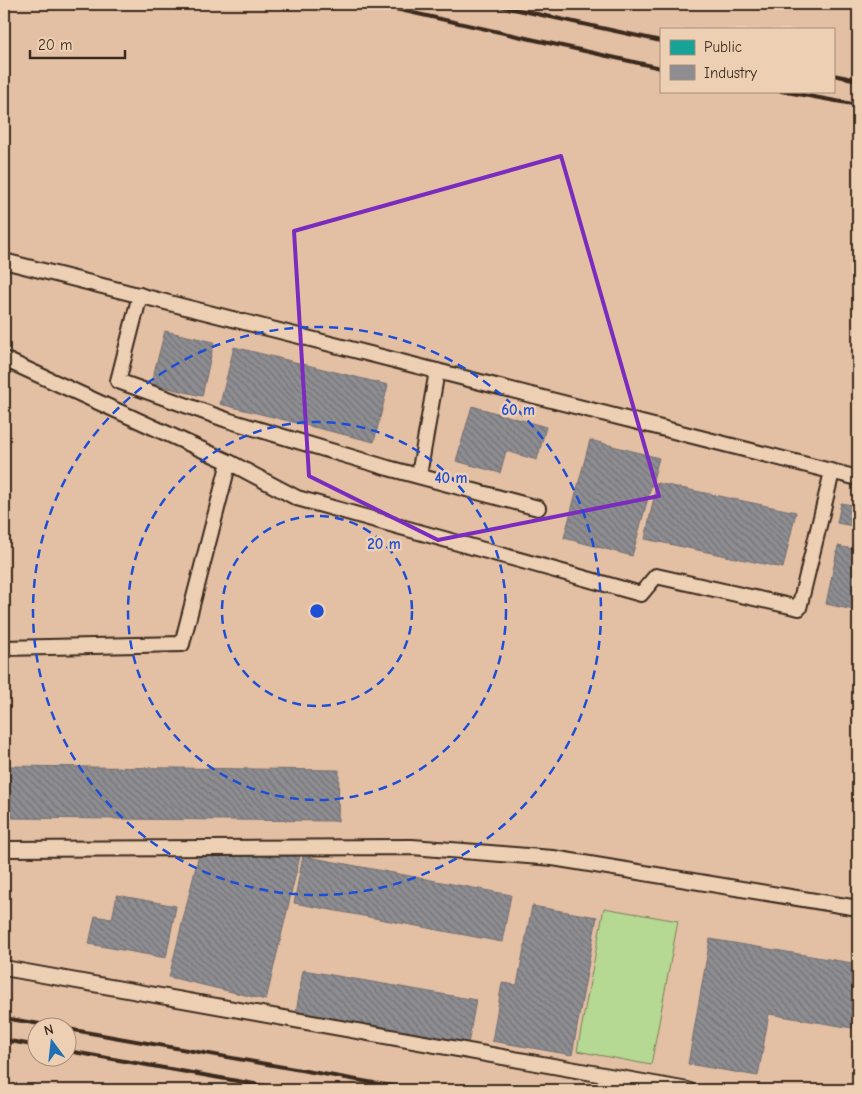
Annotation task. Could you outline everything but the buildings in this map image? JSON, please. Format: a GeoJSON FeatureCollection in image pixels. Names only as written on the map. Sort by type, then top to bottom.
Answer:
{"type":"FeatureCollection","features":[{"type":"Feature","properties":{"kind":"lane"},"geometry":{"type":"LineString","coordinates":[[4,261],[858,478]]}},
{"type":"Feature","properties":{"kind":"lane"},"geometry":{"type":"LineString","coordinates":[[140,296],[118,381],[227,420],[388,468],[538,508]]}},
{"type":"Feature","properties":{"kind":"lane"},"geometry":{"type":"LineString","coordinates":[[4,359],[229,462],[297,498],[642,594],[656,576],[799,608],[832,472]]}},
{"type":"Feature","properties":{"kind":"lane"},"geometry":{"type":"LineString","coordinates":[[419,475],[438,371]]}},
{"type":"Feature","properties":{"kind":"lane"},"geometry":{"type":"LineString","coordinates":[[4,648],[182,644],[229,462]]}},
{"type":"Feature","properties":{"kind":"lane"},"geometry":{"type":"LineString","coordinates":[[4,849],[412,847],[553,858],[858,908]]}},
{"type":"Feature","properties":{"kind":"lane"},"geometry":{"type":"LineString","coordinates":[[4,968],[688,1090]]}},
{"type":"Feature","properties":{"kind":"highlighted area"},"geometry":{"type":"Polygon","coordinates":[[[561,156],[659,496],[438,540],[309,476],[294,231],[561,156]]]}},
{"type":"Feature","properties":{"kind":"shaded area"},"geometry":{"type":"Polygon","coordinates":[[[4,4],[858,4],[858,1090],[4,1090],[4,4]]]}},
{"type":"Feature","properties":{"kind":"green space"},"geometry":{"type":"Polygon","coordinates":[[[604,908],[678,921],[651,1065],[577,1051],[604,908]]]}},
{"type":"Feature","properties":{"kind":"railway"},"geometry":{"type":"LineString","coordinates":[[373,4],[660,68]]}},
{"type":"Feature","properties":{"kind":"railway"},"geometry":{"type":"LineString","coordinates":[[491,4],[660,41]]}},
{"type":"Feature","properties":{"kind":"railway"},"geometry":{"type":"LineString","coordinates":[[834,75],[858,80]]}},
{"type":"Feature","properties":{"kind":"railway"},"geometry":{"type":"LineString","coordinates":[[786,92],[858,105]]}},
{"type":"Feature","properties":{"kind":"railway"},"geometry":{"type":"LineString","coordinates":[[4,1018],[28,1022]]}},
{"type":"Feature","properties":{"kind":"railway"},"geometry":{"type":"LineString","coordinates":[[78,1031],[414,1090]]}},
{"type":"Feature","properties":{"kind":"railway"},"geometry":{"type":"LineString","coordinates":[[4,1040],[28,1044]]}},
{"type":"Feature","properties":{"kind":"railway"},"geometry":{"type":"LineString","coordinates":[[78,1053],[288,1090]]}}]}
